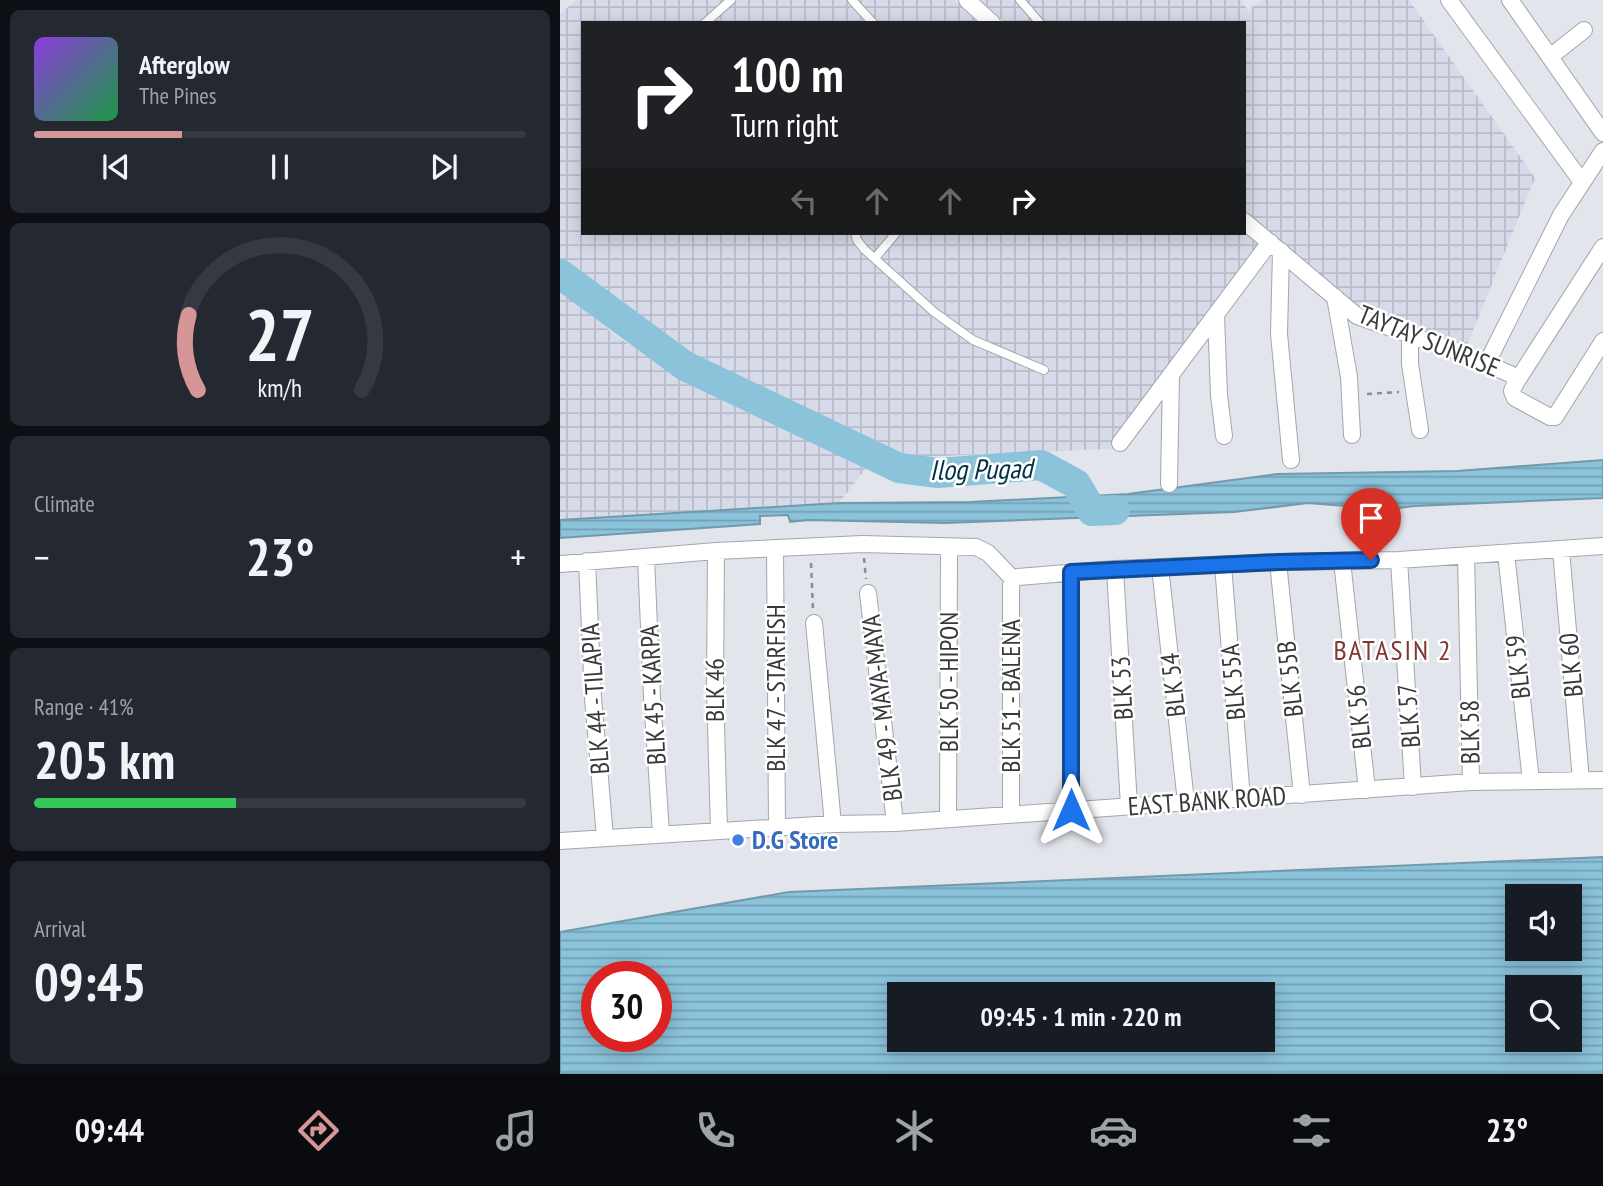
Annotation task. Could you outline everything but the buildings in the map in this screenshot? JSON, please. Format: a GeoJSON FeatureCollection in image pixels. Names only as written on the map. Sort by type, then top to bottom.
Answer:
{"type":"FeatureCollection","features":[{"type":"Feature","properties":{"kind":"street"},"geometry":{"type":"LineString","coordinates":[[967,0],[990,21]]}},
{"type":"Feature","properties":{"kind":"street"},"geometry":{"type":"LineString","coordinates":[[1449,0],[1582,182]]}},
{"type":"Feature","properties":{"kind":"street"},"geometry":{"type":"LineString","coordinates":[[1510,0],[1603,133]]}},
{"type":"Feature","properties":{"kind":"street"},"geometry":{"type":"LineString","coordinates":[[1550,57],[1584,30]]}},
{"type":"Feature","properties":{"kind":"street"},"geometry":{"type":"LineString","coordinates":[[1487,363],[1561,215],[1603,151]]}},
{"type":"Feature","properties":{"kind":"street","name":"TAYTAY SUNRISE"},"geometry":{"type":"LineString","coordinates":[[1246,223],[1357,316],[1519,377]]}},
{"type":"Feature","properties":{"kind":"street"},"geometry":{"type":"LineString","coordinates":[[1120,443],[1216,315],[1276,246]]}},
{"type":"Feature","properties":{"kind":"street"},"geometry":{"type":"LineString","coordinates":[[1276,246],[1279,334],[1291,460]]}},
{"type":"Feature","properties":{"kind":"street"},"geometry":{"type":"LineString","coordinates":[[1603,247],[1519,377],[1513,391],[1515,398],[1550,417],[1555,417],[1603,341]]}},
{"type":"Feature","properties":{"kind":"street"},"geometry":{"type":"LineString","coordinates":[[1335,297],[1352,435]]}},
{"type":"Feature","properties":{"kind":"street"},"geometry":{"type":"LineString","coordinates":[[1216,315],[1219,395],[1224,436]]}},
{"type":"Feature","properties":{"kind":"street"},"geometry":{"type":"LineString","coordinates":[[1410,335],[1410,364],[1420,430]]}},
{"type":"Feature","properties":{"kind":"street"},"geometry":{"type":"LineString","coordinates":[[1169,484],[1171,376]]}},
{"type":"Feature","properties":{"kind":"street"},"geometry":{"type":"LineString","coordinates":[[560,564],[716,551],[862,544],[982,550],[1013,579],[1115,569],[1279,562],[1399,561],[1603,546]]}},
{"type":"Feature","properties":{"kind":"street","name":"BLK 50 - HIPON"},"geometry":{"type":"LineString","coordinates":[[948,817],[949,547]]}},
{"type":"Feature","properties":{"kind":"street","name":"BLK 47 - STARFISH"},"geometry":{"type":"LineString","coordinates":[[775,548],[777,827]]}},
{"type":"Feature","properties":{"kind":"street","name":"BLK 60"},"geometry":{"type":"LineString","coordinates":[[1561,550],[1581,780]]}},
{"type":"Feature","properties":{"kind":"street","name":"BLK 46"},"geometry":{"type":"LineString","coordinates":[[716,551],[716,794],[719,830]]}},
{"type":"Feature","properties":{"kind":"street","name":"BLK 59"},"geometry":{"type":"LineString","coordinates":[[1506,553],[1531,781]]}},
{"type":"Feature","properties":{"kind":"street","name":"BLK 58"},"geometry":{"type":"LineString","coordinates":[[1465,556],[1471,782]]}},
{"type":"Feature","properties":{"kind":"street","name":"BLK 45 - KARPA"},"geometry":{"type":"LineString","coordinates":[[646,557],[661,833]]}},
{"type":"Feature","properties":{"kind":"street","name":"BLK 44 - TILAPIA"},"geometry":{"type":"LineString","coordinates":[[587,561],[593,698],[605,837]]}},
{"type":"Feature","properties":{"kind":"street","name":"BLK 56"},"geometry":{"type":"LineString","coordinates":[[1342,561],[1367,790]]}},
{"type":"Feature","properties":{"kind":"street","name":"BLK 57"},"geometry":{"type":"LineString","coordinates":[[1399,561],[1413,787]]}},
{"type":"Feature","properties":{"kind":"street","name":"BLK 55B"},"geometry":{"type":"LineString","coordinates":[[1279,562],[1302,795]]}},
{"type":"Feature","properties":{"kind":"street","name":"BLK 55A"},"geometry":{"type":"LineString","coordinates":[[1223,565],[1242,799]]}},
{"type":"Feature","properties":{"kind":"street","name":"BLK 54"},"geometry":{"type":"LineString","coordinates":[[1160,567],[1186,803]]}},
{"type":"Feature","properties":{"kind":"street","name":"BLK 53"},"geometry":{"type":"LineString","coordinates":[[1115,569],[1129,806]]}},
{"type":"Feature","properties":{"kind":"street"},"geometry":{"type":"LineString","coordinates":[[1071,572],[1071,810]]}},
{"type":"Feature","properties":{"kind":"street","name":"BLK 51 - BALENA"},"geometry":{"type":"LineString","coordinates":[[1011,814],[1010,584],[1013,579]]}},
{"type":"Feature","properties":{"kind":"street","name":"BLK 49 - MAYA-MAYA"},"geometry":{"type":"LineString","coordinates":[[868,593],[895,823]]}},
{"type":"Feature","properties":{"kind":"street"},"geometry":{"type":"LineString","coordinates":[[814,623],[833,824]]}},
{"type":"Feature","properties":{"kind":"street","name":"EAST BANK ROAD"},"geometry":{"type":"LineString","coordinates":[[560,841],[661,833],[895,823],[948,817],[1471,782],[1603,779]]}},
{"type":"Feature","properties":{"kind":"lane"},"geometry":{"type":"LineString","coordinates":[[707,21],[732,0]]}},
{"type":"Feature","properties":{"kind":"lane"},"geometry":{"type":"LineString","coordinates":[[852,0],[871,21]]}},
{"type":"Feature","properties":{"kind":"lane"},"geometry":{"type":"LineString","coordinates":[[1020,0],[1038,21]]}},
{"type":"Feature","properties":{"kind":"lane"},"geometry":{"type":"LineString","coordinates":[[856,235],[874,258],[934,312],[972,340],[1044,370]]}},
{"type":"Feature","properties":{"kind":"lane"},"geometry":{"type":"LineString","coordinates":[[874,258],[894,235]]}},
{"type":"Feature","properties":{"kind":"path"},"geometry":{"type":"LineString","coordinates":[[1349,394],[1413,390]]}},
{"type":"Feature","properties":{"kind":"path"},"geometry":{"type":"LineString","coordinates":[[862,544],[868,593]]}},
{"type":"Feature","properties":{"kind":"path"},"geometry":{"type":"LineString","coordinates":[[810,547],[814,623]]}},
{"type":"Feature","properties":{"kind":"shaded area"},"geometry":{"type":"Polygon","coordinates":[[[576,0],[955,0],[977,21],[581,21],[581,235],[1246,235],[1246,233],[1261,244],[1109,449],[894,458],[676,356],[560,260],[560,14],[576,0]]]}},
{"type":"Feature","properties":{"kind":"shaded area"},"geometry":{"type":"Polygon","coordinates":[[[980,0],[1241,0],[1248,10],[1262,0],[1409,0],[1535,178],[1467,345],[1358,307],[1246,215],[1246,21],[1003,21],[980,0]]]}},
{"type":"Feature","properties":{"kind":"shaded area"},"geometry":{"type":"Polygon","coordinates":[[[560,289],[616,336],[690,383],[869,464],[839,503],[560,520],[560,289]]]}},
{"type":"Feature","properties":{"kind":"water"},"geometry":{"type":"Polygon","coordinates":[[[1603,460],[1603,498],[1414,506],[1375,511],[1308,503],[1234,512],[945,523],[808,520],[790,522],[788,515],[760,516],[760,524],[560,538],[560,520],[839,503],[970,502],[1128,494],[1277,474],[1457,471],[1603,460]]]}},
{"type":"Feature","properties":{"kind":"water"},"geometry":{"type":"Polygon","coordinates":[[[1603,857],[1603,1074],[560,1074],[560,932],[789,892],[1603,857]]]}},
{"type":"Feature","properties":{"kind":"waterway","name":"Ilog Pugad"},"geometry":{"type":"LineString","coordinates":[[560,274],[685,366],[899,468],[938,473],[1041,465],[1076,484],[1092,511],[1115,510]]}},
{"type":"Feature","properties":{"kind":"place","name":"D.G Store"},"geometry":{"type":"Point","coordinates":[738,840]}},
{"type":"Feature","properties":{"kind":"district","name":"BATASIN 2"},"geometry":{"type":"Point","coordinates":[1393,650]}},
{"type":"Feature","properties":{"kind":"route"},"geometry":{"type":"LineString","coordinates":[[1071,810],[1071,572],[1371,560]]}}]}
